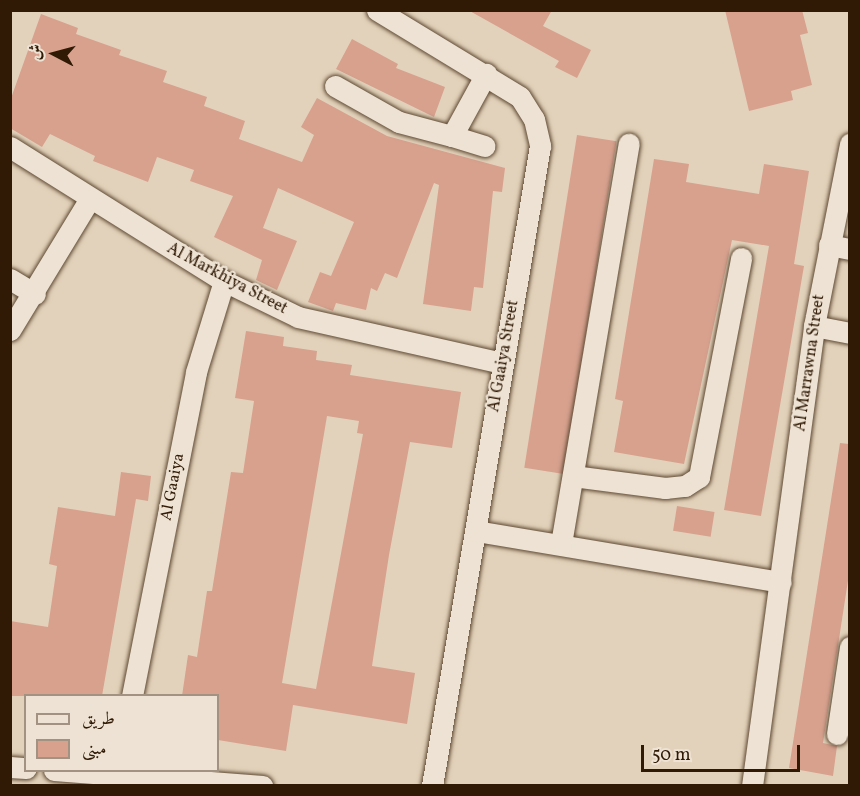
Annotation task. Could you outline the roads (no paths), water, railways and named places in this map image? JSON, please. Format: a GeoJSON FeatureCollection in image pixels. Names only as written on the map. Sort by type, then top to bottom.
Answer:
{"type":"FeatureCollection","features":[{"type":"Feature","properties":{"kind":"street","name":"Al Gaaiya Street"},"geometry":{"type":"LineString","coordinates":[[377,10],[486,74],[520,97],[534,119],[540,146],[432,786]]}},
{"type":"Feature","properties":{"kind":"street"},"geometry":{"type":"LineString","coordinates":[[452,136],[486,74]]}},
{"type":"Feature","properties":{"kind":"street"},"geometry":{"type":"LineString","coordinates":[[335,86],[399,122],[485,146]]}},
{"type":"Feature","properties":{"kind":"street"},"geometry":{"type":"LineString","coordinates":[[561,544],[629,144]]}},
{"type":"Feature","properties":{"kind":"street","name":"Al Marrawna Street"},"geometry":{"type":"LineString","coordinates":[[752,786],[814,326],[839,247],[849,144]]}},
{"type":"Feature","properties":{"kind":"street","name":"Al Markhiya Street"},"geometry":{"type":"LineString","coordinates":[[10,147],[89,200],[224,281],[320,325],[502,363]]}},
{"type":"Feature","properties":{"kind":"street"},"geometry":{"type":"LineString","coordinates":[[10,330],[35,294],[89,200]]}},
{"type":"Feature","properties":{"kind":"street"},"geometry":{"type":"LineString","coordinates":[[573,476],[665,488],[686,486],[699,477],[741,258]]}},
{"type":"Feature","properties":{"kind":"street"},"geometry":{"type":"LineString","coordinates":[[10,279],[35,294]]}},
{"type":"Feature","properties":{"kind":"street","name":"Al Gaaiya"},"geometry":{"type":"LineString","coordinates":[[132,694],[196,372],[224,281]]}},
{"type":"Feature","properties":{"kind":"street"},"geometry":{"type":"LineString","coordinates":[[814,326],[849,333]]}},
{"type":"Feature","properties":{"kind":"street"},"geometry":{"type":"LineString","coordinates":[[476,531],[781,582]]}},
{"type":"Feature","properties":{"kind":"street"},"geometry":{"type":"LineString","coordinates":[[837,734],[849,647]]}},
{"type":"Feature","properties":{"kind":"street"},"geometry":{"type":"LineString","coordinates":[[86,772],[262,786]]}}]}
